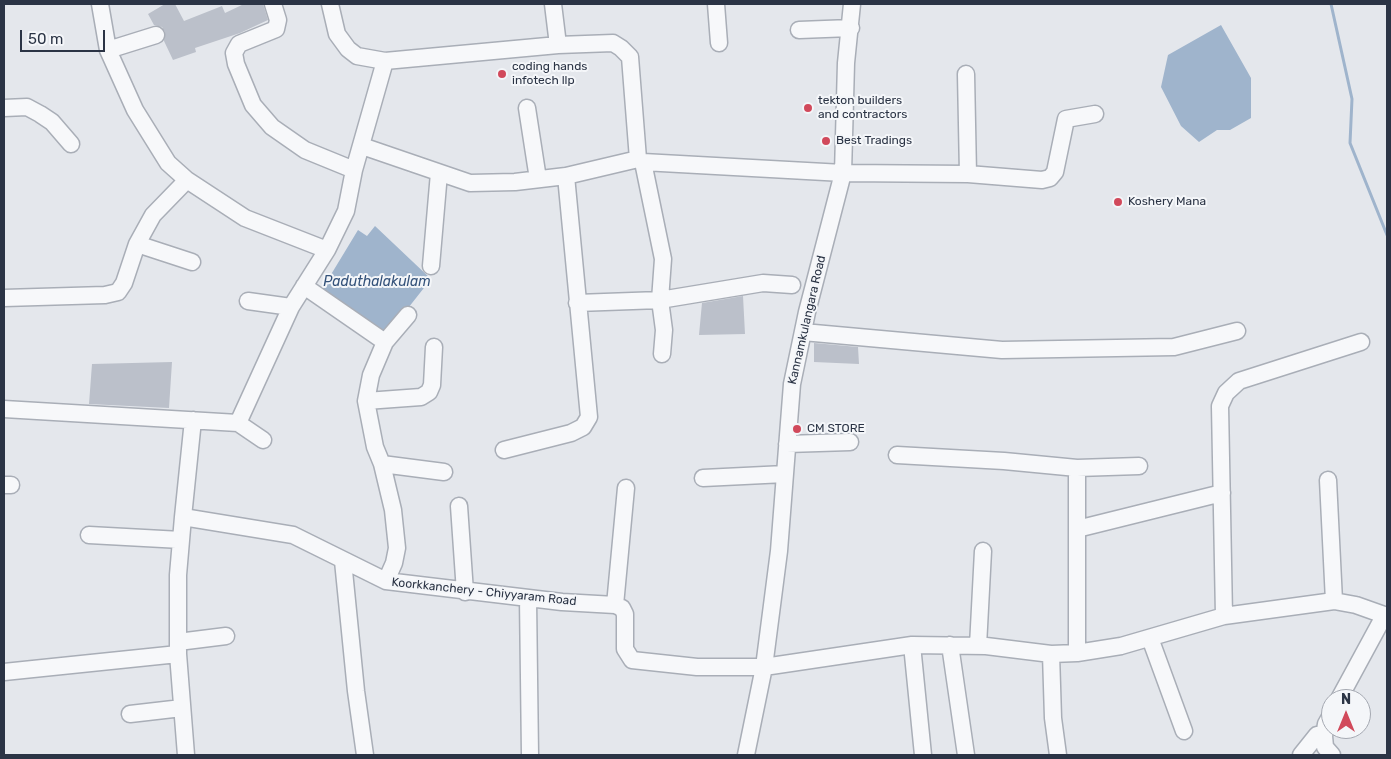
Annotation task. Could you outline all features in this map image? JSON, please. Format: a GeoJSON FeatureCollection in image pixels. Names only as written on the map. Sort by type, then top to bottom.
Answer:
{"type":"FeatureCollection","features":[{"type":"Feature","properties":{"kind":"street"},"geometry":{"type":"LineString","coordinates":[[100,4],[108,50],[134,110],[168,163],[187,180],[245,218],[327,250]]}},
{"type":"Feature","properties":{"kind":"street"},"geometry":{"type":"LineString","coordinates":[[274,4],[278,20],[276,29],[239,44],[234,53],[236,64],[253,105],[272,127],[305,150],[354,170]]}},
{"type":"Feature","properties":{"kind":"street"},"geometry":{"type":"LineString","coordinates":[[330,4],[338,34],[348,49],[357,56],[385,60],[558,45],[613,43],[630,56],[640,160],[662,259],[660,300],[664,330],[662,354]]}},
{"type":"Feature","properties":{"kind":"street"},"geometry":{"type":"LineString","coordinates":[[553,4],[558,45]]}},
{"type":"Feature","properties":{"kind":"street"},"geometry":{"type":"LineString","coordinates":[[716,4],[719,43]]}},
{"type":"Feature","properties":{"kind":"street","name":"Kannamkulangara Road"},"geometry":{"type":"LineString","coordinates":[[746,755],[764,667],[779,552],[792,384],[842,173],[846,63],[852,4]]}},
{"type":"Feature","properties":{"kind":"street"},"geometry":{"type":"LineString","coordinates":[[799,30],[850,28]]}},
{"type":"Feature","properties":{"kind":"street"},"geometry":{"type":"LineString","coordinates":[[108,50],[156,36]]}},
{"type":"Feature","properties":{"kind":"street"},"geometry":{"type":"LineString","coordinates":[[238,423],[290,307],[327,250],[346,211],[354,170],[385,60]]}},
{"type":"Feature","properties":{"kind":"street"},"geometry":{"type":"LineString","coordinates":[[966,74],[968,174]]}},
{"type":"Feature","properties":{"kind":"street"},"geometry":{"type":"LineString","coordinates":[[4,108],[27,107],[52,122],[71,144]]}},
{"type":"Feature","properties":{"kind":"street"},"geometry":{"type":"LineString","coordinates":[[527,108],[538,179]]}},
{"type":"Feature","properties":{"kind":"street"},"geometry":{"type":"LineString","coordinates":[[362,146],[470,183],[566,176],[640,160],[842,173],[968,174],[1042,180],[1050,178],[1055,172],[1066,119],[1095,114]]}},
{"type":"Feature","properties":{"kind":"street"},"geometry":{"type":"LineString","coordinates":[[431,266],[439,173]]}},
{"type":"Feature","properties":{"kind":"street"},"geometry":{"type":"LineString","coordinates":[[504,450],[571,433],[583,427],[589,417],[566,176]]}},
{"type":"Feature","properties":{"kind":"street"},"geometry":{"type":"LineString","coordinates":[[4,298],[106,295],[118,292],[124,283],[137,244],[153,215],[187,180]]}},
{"type":"Feature","properties":{"kind":"street"},"geometry":{"type":"LineString","coordinates":[[137,244],[192,262]]}},
{"type":"Feature","properties":{"kind":"street"},"geometry":{"type":"LineString","coordinates":[[577,303],[660,300],[763,283],[792,285]]}},
{"type":"Feature","properties":{"kind":"street"},"geometry":{"type":"LineString","coordinates":[[304,286],[385,342]]}},
{"type":"Feature","properties":{"kind":"street"},"geometry":{"type":"LineString","coordinates":[[248,301],[290,307]]}},
{"type":"Feature","properties":{"kind":"street"},"geometry":{"type":"LineString","coordinates":[[386,581],[394,563],[397,548],[392,510],[382,464],[375,447],[366,401],[371,375],[385,342],[408,315]]}},
{"type":"Feature","properties":{"kind":"street"},"geometry":{"type":"LineString","coordinates":[[803,332],[1002,350],[1174,347],[1237,331]]}},
{"type":"Feature","properties":{"kind":"street"},"geometry":{"type":"LineString","coordinates":[[1224,616],[1220,406],[1226,393],[1238,381],[1361,342]]}},
{"type":"Feature","properties":{"kind":"street"},"geometry":{"type":"LineString","coordinates":[[366,401],[421,397],[429,392],[432,385],[434,347]]}},
{"type":"Feature","properties":{"kind":"street"},"geometry":{"type":"LineString","coordinates":[[4,408],[238,423],[263,440]]}},
{"type":"Feature","properties":{"kind":"street"},"geometry":{"type":"LineString","coordinates":[[186,755],[178,648],[178,575],[193,420]]}},
{"type":"Feature","properties":{"kind":"street"},"geometry":{"type":"LineString","coordinates":[[787,444],[850,442]]}},
{"type":"Feature","properties":{"kind":"street"},"geometry":{"type":"LineString","coordinates":[[896,455],[1004,461],[1077,468],[1139,466]]}},
{"type":"Feature","properties":{"kind":"street"},"geometry":{"type":"LineString","coordinates":[[382,464],[444,472]]}},
{"type":"Feature","properties":{"kind":"street"},"geometry":{"type":"LineString","coordinates":[[1077,468],[1077,653]]}},
{"type":"Feature","properties":{"kind":"street"},"geometry":{"type":"LineString","coordinates":[[702,478],[785,474]]}},
{"type":"Feature","properties":{"kind":"street"},"geometry":{"type":"LineString","coordinates":[[1328,480],[1334,601]]}},
{"type":"Feature","properties":{"kind":"street"},"geometry":{"type":"LineString","coordinates":[[626,488],[615,605],[622,608],[625,614],[625,649],[632,660],[697,667],[764,667],[912,645],[978,646],[1051,654],[1077,653],[1121,646],[1224,616],[1334,601],[1356,605],[1386,616],[1345,689]]}},
{"type":"Feature","properties":{"kind":"street"},"geometry":{"type":"LineString","coordinates":[[1077,529],[1222,493]]}},
{"type":"Feature","properties":{"kind":"street"},"geometry":{"type":"LineString","coordinates":[[459,506],[465,592]]}},
{"type":"Feature","properties":{"kind":"street","name":"Koorkkanchery - Chiyyaram Road"},"geometry":{"type":"LineString","coordinates":[[183,517],[263,528],[293,535],[386,581],[528,599],[615,605]]}},
{"type":"Feature","properties":{"kind":"street"},"geometry":{"type":"LineString","coordinates":[[90,535],[181,540]]}},
{"type":"Feature","properties":{"kind":"street"},"geometry":{"type":"LineString","coordinates":[[978,646],[982,551]]}},
{"type":"Feature","properties":{"kind":"street"},"geometry":{"type":"LineString","coordinates":[[343,561],[356,691],[365,755]]}},
{"type":"Feature","properties":{"kind":"street"},"geometry":{"type":"LineString","coordinates":[[528,599],[530,755]]}},
{"type":"Feature","properties":{"kind":"street"},"geometry":{"type":"LineString","coordinates":[[4,672],[178,648],[226,636]]}},
{"type":"Feature","properties":{"kind":"street"},"geometry":{"type":"LineString","coordinates":[[1150,638],[1184,731]]}},
{"type":"Feature","properties":{"kind":"street"},"geometry":{"type":"LineString","coordinates":[[912,645],[923,755]]}},
{"type":"Feature","properties":{"kind":"street"},"geometry":{"type":"LineString","coordinates":[[950,645],[966,755]]}},
{"type":"Feature","properties":{"kind":"street"},"geometry":{"type":"LineString","coordinates":[[1051,654],[1053,718],[1058,755]]}},
{"type":"Feature","properties":{"kind":"street"},"geometry":{"type":"LineString","coordinates":[[130,714],[182,708]]}},
{"type":"Feature","properties":{"kind":"street"},"geometry":{"type":"LineString","coordinates":[[1301,755],[1317,736]]}},
{"type":"Feature","properties":{"kind":"street"},"geometry":{"type":"LineString","coordinates":[[1324,739],[1325,747],[1332,755]]}},
{"type":"Feature","properties":{"kind":"water"},"geometry":{"type":"Polygon","coordinates":[[[1221,25],[1251,78],[1251,118],[1230,130],[1217,130],[1199,142],[1181,126],[1161,87],[1168,55],[1221,25]]]}},
{"type":"Feature","properties":{"kind":"water","name":"Paduthalakulam"},"geometry":{"type":"Polygon","coordinates":[[[375,226],[431,279],[386,336],[321,291],[358,230],[367,236],[375,226]]]}},
{"type":"Feature","properties":{"kind":"building"},"geometry":{"type":"Polygon","coordinates":[[[165,4],[175,4],[184,21],[222,6],[225,13],[244,4],[263,4],[268,20],[240,33],[195,48],[196,52],[173,60],[164,41],[165,32],[162,27],[154,25],[148,14],[165,4]]]}},
{"type":"Feature","properties":{"kind":"building"},"geometry":{"type":"Polygon","coordinates":[[[743,296],[745,334],[699,335],[702,303],[743,296]]]}},
{"type":"Feature","properties":{"kind":"building"},"geometry":{"type":"Polygon","coordinates":[[[814,343],[858,347],[859,364],[814,362],[814,343]]]}},
{"type":"Feature","properties":{"kind":"building"},"geometry":{"type":"Polygon","coordinates":[[[172,362],[169,408],[89,404],[92,364],[172,362]]]}},
{"type":"Feature","properties":{"kind":"waterway"},"geometry":{"type":"LineString","coordinates":[[1331,4],[1352,99],[1350,143],[1387,235]]}},
{"type":"Feature","properties":{"kind":"place","name":"coding hands infotech llp"},"geometry":{"type":"Point","coordinates":[502,74]}},
{"type":"Feature","properties":{"kind":"place","name":"tekton builders and contractors"},"geometry":{"type":"Point","coordinates":[808,108]}},
{"type":"Feature","properties":{"kind":"place","name":"Best Tradings"},"geometry":{"type":"Point","coordinates":[826,141]}},
{"type":"Feature","properties":{"kind":"place","name":"Koshery Mana"},"geometry":{"type":"Point","coordinates":[1118,202]}},
{"type":"Feature","properties":{"kind":"place","name":"CM STORE"},"geometry":{"type":"Point","coordinates":[797,429]}}]}
